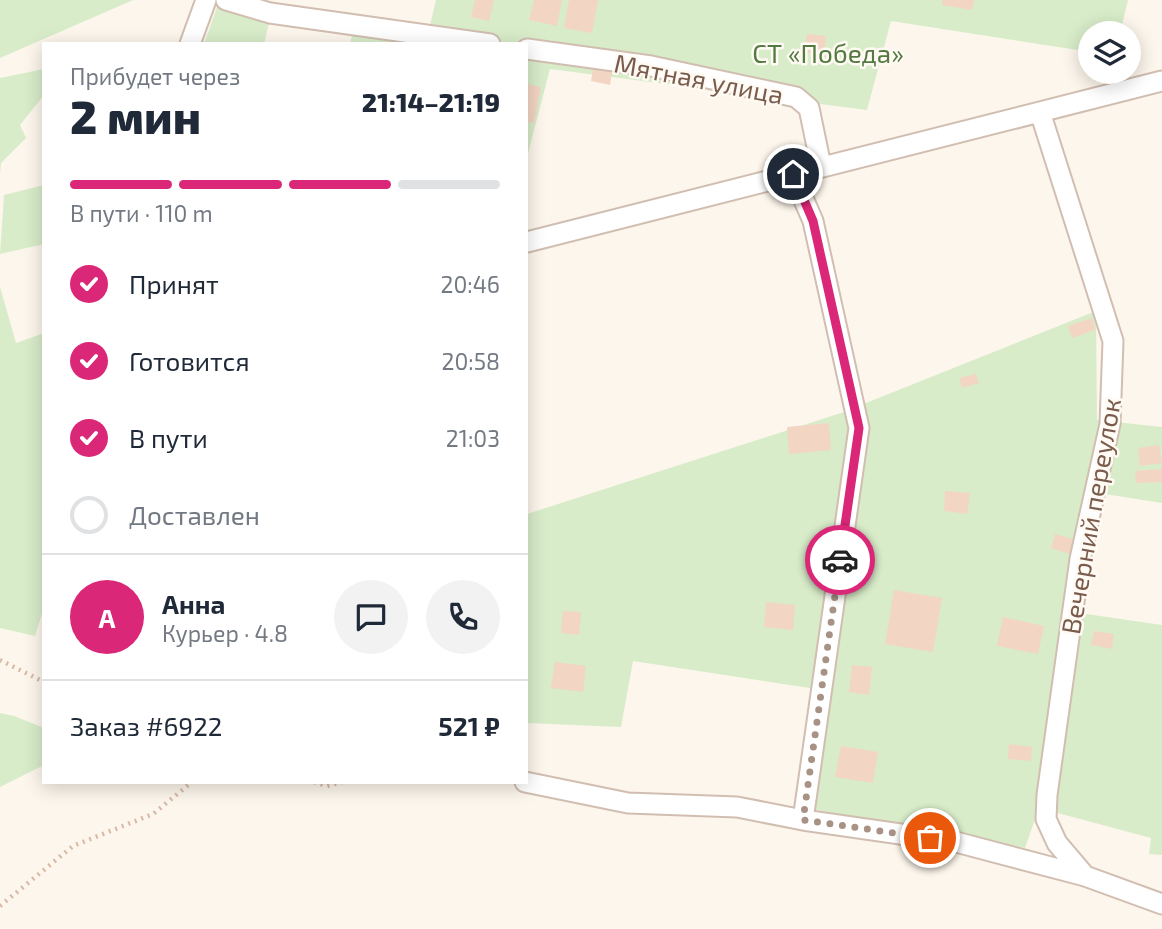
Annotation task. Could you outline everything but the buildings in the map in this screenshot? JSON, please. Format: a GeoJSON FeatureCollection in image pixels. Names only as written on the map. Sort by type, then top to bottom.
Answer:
{"type":"FeatureCollection","features":[{"type":"Feature","properties":{"kind":"street"},"geometry":{"type":"LineString","coordinates":[[191,42],[206,0]]}},
{"type":"Feature","properties":{"kind":"street"},"geometry":{"type":"LineString","coordinates":[[226,0],[270,13],[476,42]]}},
{"type":"Feature","properties":{"kind":"street","name":"Мятная улица"},"geometry":{"type":"LineString","coordinates":[[528,49],[651,66],[796,97],[809,108],[821,166]]}},
{"type":"Feature","properties":{"kind":"street"},"geometry":{"type":"LineString","coordinates":[[528,242],[1162,81]]}},
{"type":"Feature","properties":{"kind":"street","name":"Вечерний переулок"},"geometry":{"type":"LineString","coordinates":[[1040,112],[1114,341],[1110,424],[1080,559],[1047,795],[1046,820],[1057,843],[1086,876]]}},
{"type":"Feature","properties":{"kind":"street"},"geometry":{"type":"LineString","coordinates":[[793,174],[813,221],[859,428],[803,820]]}},
{"type":"Feature","properties":{"kind":"street"},"geometry":{"type":"LineString","coordinates":[[528,783],[628,803],[737,807],[803,820],[956,842],[1086,876],[1162,904]]}},
{"type":"Feature","properties":{"kind":"path"},"geometry":{"type":"LineString","coordinates":[[0,660],[42,681]]}},
{"type":"Feature","properties":{"kind":"path"},"geometry":{"type":"LineString","coordinates":[[0,906],[73,846],[153,814],[190,784]]}},
{"type":"Feature","properties":{"kind":"green space"},"geometry":{"type":"Polygon","coordinates":[[[0,0],[133,0],[0,58],[0,0]]]}},
{"type":"Feature","properties":{"kind":"green space","name":"СТ «Победа»"},"geometry":{"type":"Polygon","coordinates":[[[436,0],[1128,0],[1123,21],[1078,21],[1078,50],[891,21],[867,110],[550,69],[528,153],[528,42],[426,42],[436,0]]]}},
{"type":"Feature","properties":{"kind":"green space"},"geometry":{"type":"Polygon","coordinates":[[[217,7],[269,23],[264,42],[205,42],[217,7]]]}},
{"type":"Feature","properties":{"kind":"green space","name":"СТ «Победа»"},"geometry":{"type":"Polygon","coordinates":[[[353,31],[426,42],[350,42],[353,31]]]}},
{"type":"Feature","properties":{"kind":"green space"},"geometry":{"type":"Polygon","coordinates":[[[42,69],[42,98],[20,125],[26,138],[1,163],[0,175],[0,78],[42,69]]]}},
{"type":"Feature","properties":{"kind":"green space"},"geometry":{"type":"Polygon","coordinates":[[[42,186],[42,244],[0,254],[4,195],[42,186]]]}},
{"type":"Feature","properties":{"kind":"green space"},"geometry":{"type":"Polygon","coordinates":[[[0,287],[16,343],[42,334],[42,613],[35,636],[0,628],[0,287]]]}},
{"type":"Feature","properties":{"kind":"green space"},"geometry":{"type":"Polygon","coordinates":[[[1096,311],[1097,420],[1162,427],[1162,503],[1086,491],[1066,611],[1162,625],[1162,855],[1149,854],[1151,838],[1039,808],[1025,848],[811,809],[829,691],[633,661],[621,727],[528,723],[528,514],[841,413],[1096,311]]]}},
{"type":"Feature","properties":{"kind":"green space"},"geometry":{"type":"Polygon","coordinates":[[[0,713],[42,727],[42,766],[0,787],[0,713]]]}},
{"type":"Feature","properties":{"kind":"way so far"},"geometry":{"type":"LineString","coordinates":[[840,560],[803,820],[930,838]]}},
{"type":"Feature","properties":{"kind":"route"},"geometry":{"type":"LineString","coordinates":[[793,174],[813,221],[859,428],[840,560]]}}]}
